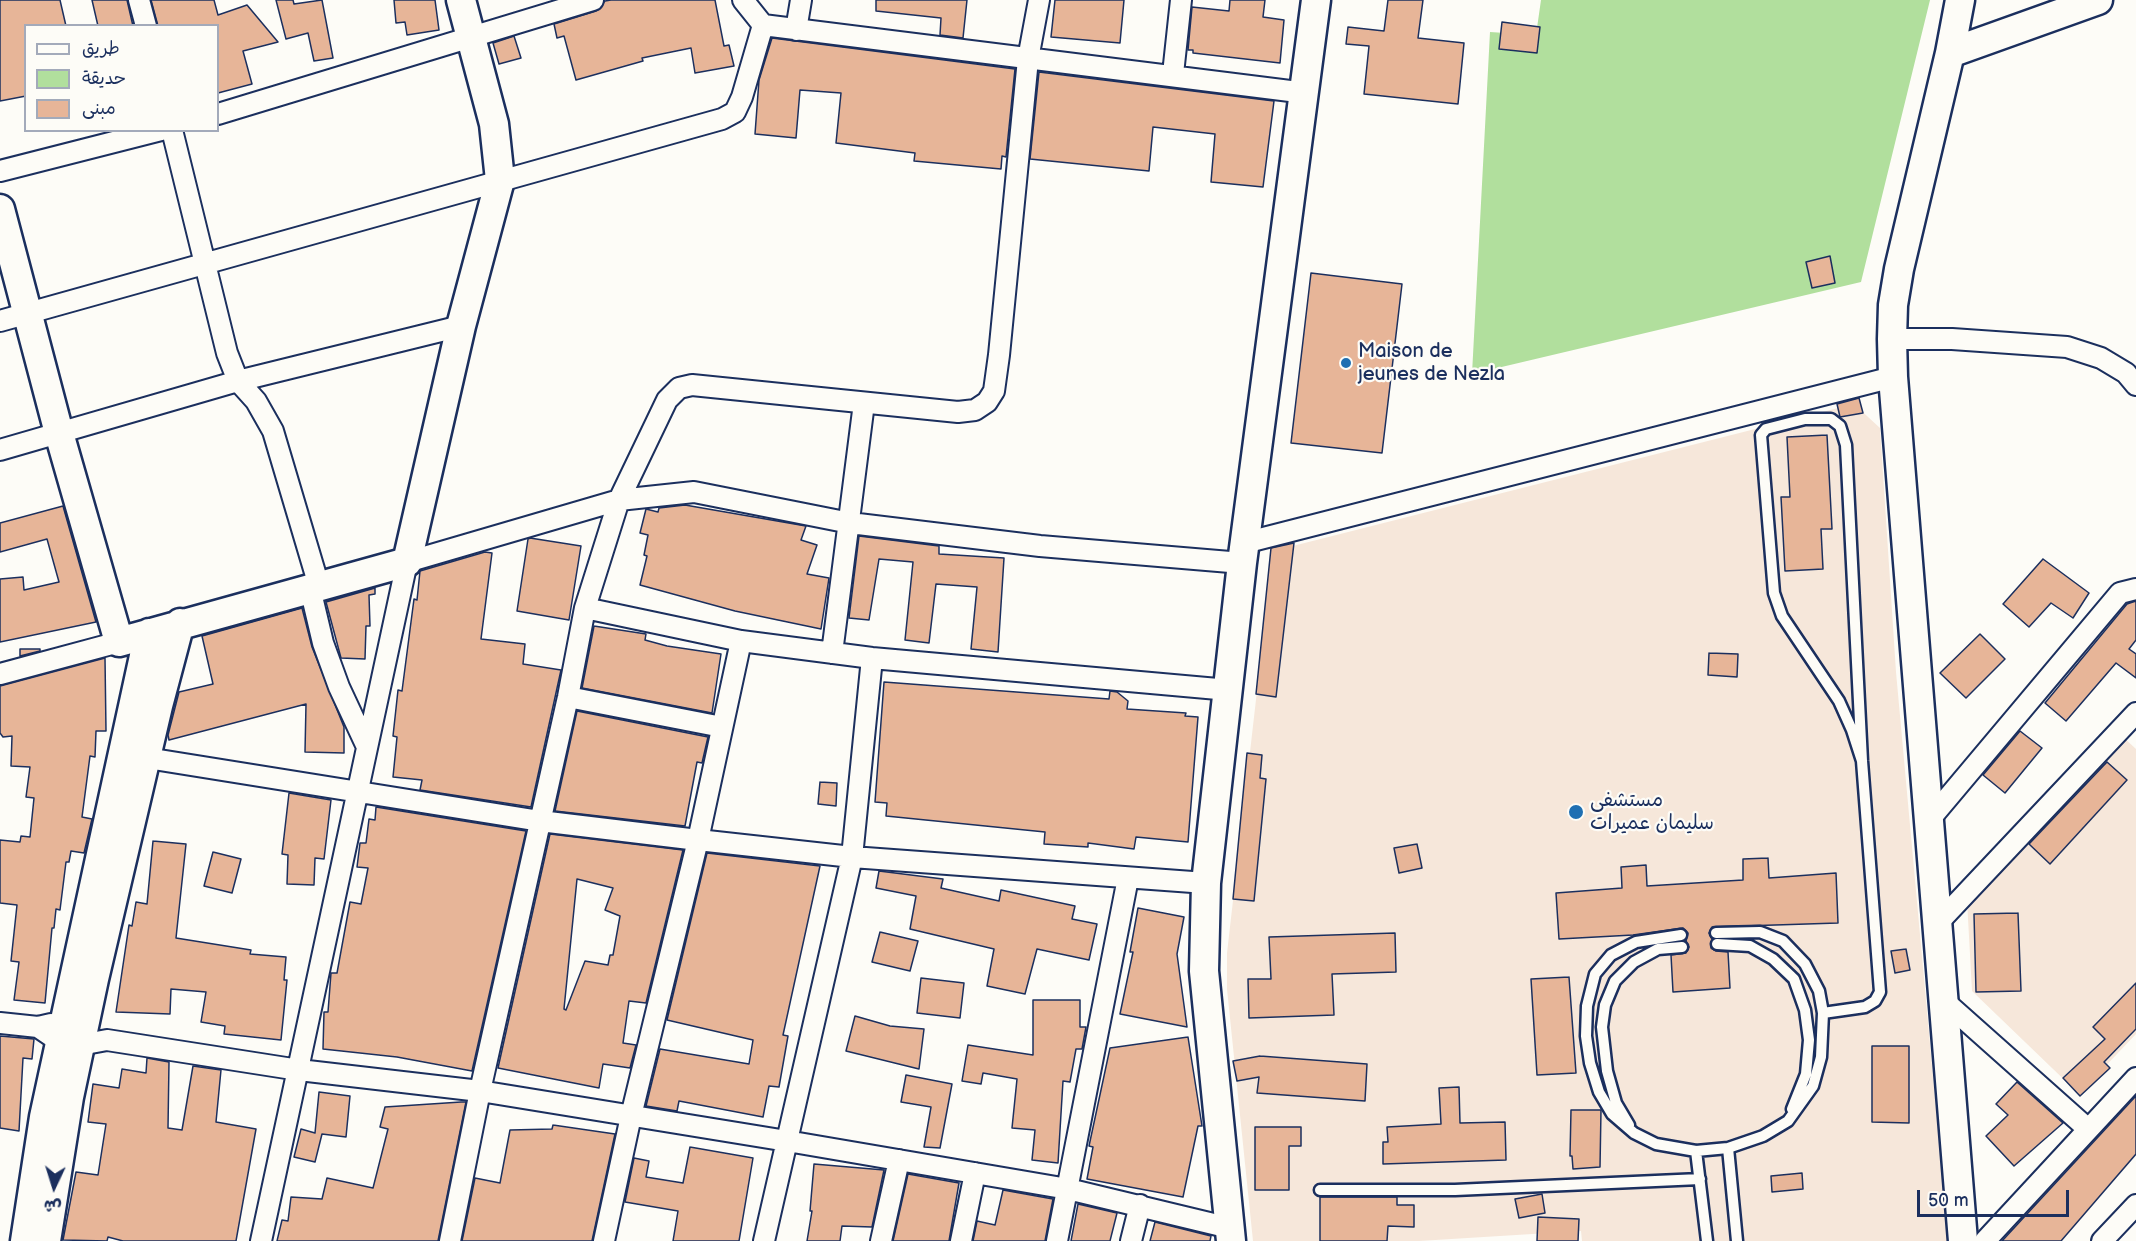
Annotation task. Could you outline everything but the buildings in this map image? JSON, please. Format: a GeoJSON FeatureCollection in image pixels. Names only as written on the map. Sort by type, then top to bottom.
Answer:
{"type":"FeatureCollection","features":[{"type":"Feature","properties":{"kind":"street"},"geometry":{"type":"LineString","coordinates":[[140,0],[146,24]]}},
{"type":"Feature","properties":{"kind":"street"},"geometry":{"type":"LineString","coordinates":[[261,1241],[407,562],[461,326],[500,180],[494,124],[461,0]]}},
{"type":"Feature","properties":{"kind":"street"},"geometry":{"type":"LineString","coordinates":[[219,114],[593,0]]}},
{"type":"Feature","properties":{"kind":"street"},"geometry":{"type":"LineString","coordinates":[[743,0],[763,25],[1028,59],[1173,74],[1306,93]]}},
{"type":"Feature","properties":{"kind":"street"},"geometry":{"type":"LineString","coordinates":[[796,30],[801,0]]}},
{"type":"Feature","properties":{"kind":"street"},"geometry":{"type":"LineString","coordinates":[[450,1241],[480,1091],[568,697],[585,608],[618,500],[666,400],[679,388],[692,385],[958,412],[981,406],[987,402],[994,391],[1028,59],[1039,0]]}},
{"type":"Feature","properties":{"kind":"street"},"geometry":{"type":"LineString","coordinates":[[1173,74],[1181,0]]}},
{"type":"Feature","properties":{"kind":"street"},"geometry":{"type":"LineString","coordinates":[[0,1023],[299,1070],[480,1091],[1068,1189],[1140,1205],[1231,1235],[1204,971],[1206,883],[1243,553],[1306,93],[1316,0]]}},
{"type":"Feature","properties":{"kind":"street"},"geometry":{"type":"LineString","coordinates":[[1960,0],[1950,53],[1899,269],[1893,304],[1893,377],[1964,1241]]}},
{"type":"Feature","properties":{"kind":"street"},"geometry":{"type":"LineString","coordinates":[[1950,53],[2097,0]]}},
{"type":"Feature","properties":{"kind":"street"},"geometry":{"type":"LineString","coordinates":[[0,321],[204,262],[722,119],[735,112],[742,97],[763,25]]}},
{"type":"Feature","properties":{"kind":"street"},"geometry":{"type":"LineString","coordinates":[[0,171],[153,132]]}},
{"type":"Feature","properties":{"kind":"street"},"geometry":{"type":"LineString","coordinates":[[172,132],[227,353],[237,381],[256,400],[273,431],[315,587],[323,643],[339,687],[367,747]]}},
{"type":"Feature","properties":{"kind":"street"},"geometry":{"type":"LineString","coordinates":[[0,208],[59,433],[119,642]]}},
{"type":"Feature","properties":{"kind":"street"},"geometry":{"type":"LineString","coordinates":[[0,450],[237,381],[461,326]]}},
{"type":"Feature","properties":{"kind":"street"},"geometry":{"type":"LineString","coordinates":[[1893,339],[1952,339],[2067,347],[2101,358],[2126,373],[2136,385]]}},
{"type":"Feature","properties":{"kind":"street"},"geometry":{"type":"LineString","coordinates":[[0,674],[407,562],[618,500],[694,492],[850,523],[1040,546],[1243,553],[1893,377]]}},
{"type":"Feature","properties":{"kind":"street"},"geometry":{"type":"LineString","coordinates":[[832,653],[864,403]]}},
{"type":"Feature","properties":{"kind":"street"},"geometry":{"type":"LineString","coordinates":[[1930,819],[2120,593],[2136,589]]}},
{"type":"Feature","properties":{"kind":"street"},"geometry":{"type":"LineString","coordinates":[[585,608],[741,640],[832,653],[1229,690]]}},
{"type":"Feature","properties":{"kind":"street"},"geometry":{"type":"LineString","coordinates":[[25,1241],[44,1117],[72,1033],[147,758],[180,623]]}},
{"type":"Feature","properties":{"kind":"street"},"geometry":{"type":"LineString","coordinates":[[46,1241],[72,1033],[149,633]]}},
{"type":"Feature","properties":{"kind":"street"},"geometry":{"type":"LineString","coordinates":[[604,1241],[631,1116],[698,840],[741,640]]}},
{"type":"Feature","properties":{"kind":"street"},"geometry":{"type":"LineString","coordinates":[[764,1241],[852,858],[872,658]]}},
{"type":"Feature","properties":{"kind":"street"},"geometry":{"type":"LineString","coordinates":[[568,697],[722,727]]}},
{"type":"Feature","properties":{"kind":"street"},"geometry":{"type":"LineString","coordinates":[[1937,924],[2131,726]]}},
{"type":"Feature","properties":{"kind":"street"},"geometry":{"type":"LineString","coordinates":[[147,758],[359,790],[540,821],[698,840],[852,858],[1206,883]]}},
{"type":"Feature","properties":{"kind":"street"},"geometry":{"type":"LineString","coordinates":[[1057,1241],[1128,878]]}},
{"type":"Feature","properties":{"kind":"street"},"geometry":{"type":"LineString","coordinates":[[1943,1000],[2088,1129]]}},
{"type":"Feature","properties":{"kind":"street"},"geometry":{"type":"LineString","coordinates":[[1985,1241],[2136,1078]]}},
{"type":"Feature","properties":{"kind":"street"},"geometry":{"type":"LineString","coordinates":[[881,1241],[899,1160]]}},
{"type":"Feature","properties":{"kind":"street"},"geometry":{"type":"LineString","coordinates":[[961,1241],[975,1173]]}},
{"type":"Feature","properties":{"kind":"street"},"geometry":{"type":"LineString","coordinates":[[2102,1241],[2136,1204]]}},
{"type":"Feature","properties":{"kind":"street"},"geometry":{"type":"LineString","coordinates":[[1131,1241],[1140,1205]]}},
{"type":"Feature","properties":{"kind":"lane"},"geometry":{"type":"LineString","coordinates":[[1823,1013],[1865,1007],[1875,1001],[1880,992],[1862,761],[1845,436],[1840,426],[1831,419],[1805,419],[1766,429],[1761,435],[1774,593],[1782,616],[1839,700],[1862,761]]}},
{"type":"Feature","properties":{"kind":"lane"},"geometry":{"type":"LineString","coordinates":[[1634,1133],[1616,1103],[1607,1071],[1602,1027],[1605,1005],[1615,981],[1634,962],[1658,949],[1682,941],[1636,942],[1611,955],[1595,974],[1587,1006],[1586,1036],[1590,1063],[1599,1092],[1612,1114],[1634,1133],[1656,1144],[1696,1151],[1728,1148],[1763,1136],[1788,1121],[1813,1086],[1821,1057],[1823,1013],[1819,991],[1805,964],[1783,941],[1760,932],[1717,938],[1750,946],[1773,959],[1794,979],[1805,1010],[1809,1040],[1806,1074],[1788,1121]]}},
{"type":"Feature","properties":{"kind":"lane"},"geometry":{"type":"LineString","coordinates":[[1728,1148],[1737,1241]]}},
{"type":"Feature","properties":{"kind":"lane"},"geometry":{"type":"LineString","coordinates":[[1696,1151],[1707,1241]]}},
{"type":"Feature","properties":{"kind":"lane"},"geometry":{"type":"LineString","coordinates":[[1320,1190],[1476,1189],[1700,1179]]}},
{"type":"Feature","properties":{"kind":"shaded area","name":"مستشفى سليمان عميرات"},"geometry":{"type":"Polygon","coordinates":[[[1854,404],[1880,428],[1896,672],[1948,1241],[1582,1241],[1581,1231],[1419,1241],[1253,1241],[1227,989],[1227,953],[1273,551],[1854,404]]]}},
{"type":"Feature","properties":{"kind":"shaded area"},"geometry":{"type":"Polygon","coordinates":[[[2122,736],[2136,749],[2136,1034],[2079,1094],[1972,991],[1967,900],[2122,736]]]}},
{"type":"Feature","properties":{"kind":"green space"},"geometry":{"type":"Polygon","coordinates":[[[1541,0],[1930,0],[1861,282],[1472,374],[1490,32],[1536,35],[1541,0]]]}},
{"type":"Feature","properties":{"kind":"place","name":"Maison de jeunes de Nezla"},"geometry":{"type":"Point","coordinates":[1346,363]}},
{"type":"Feature","properties":{"kind":"place","name":"مستشفى سليمان عميرات"},"geometry":{"type":"Point","coordinates":[1576,812]}}]}
